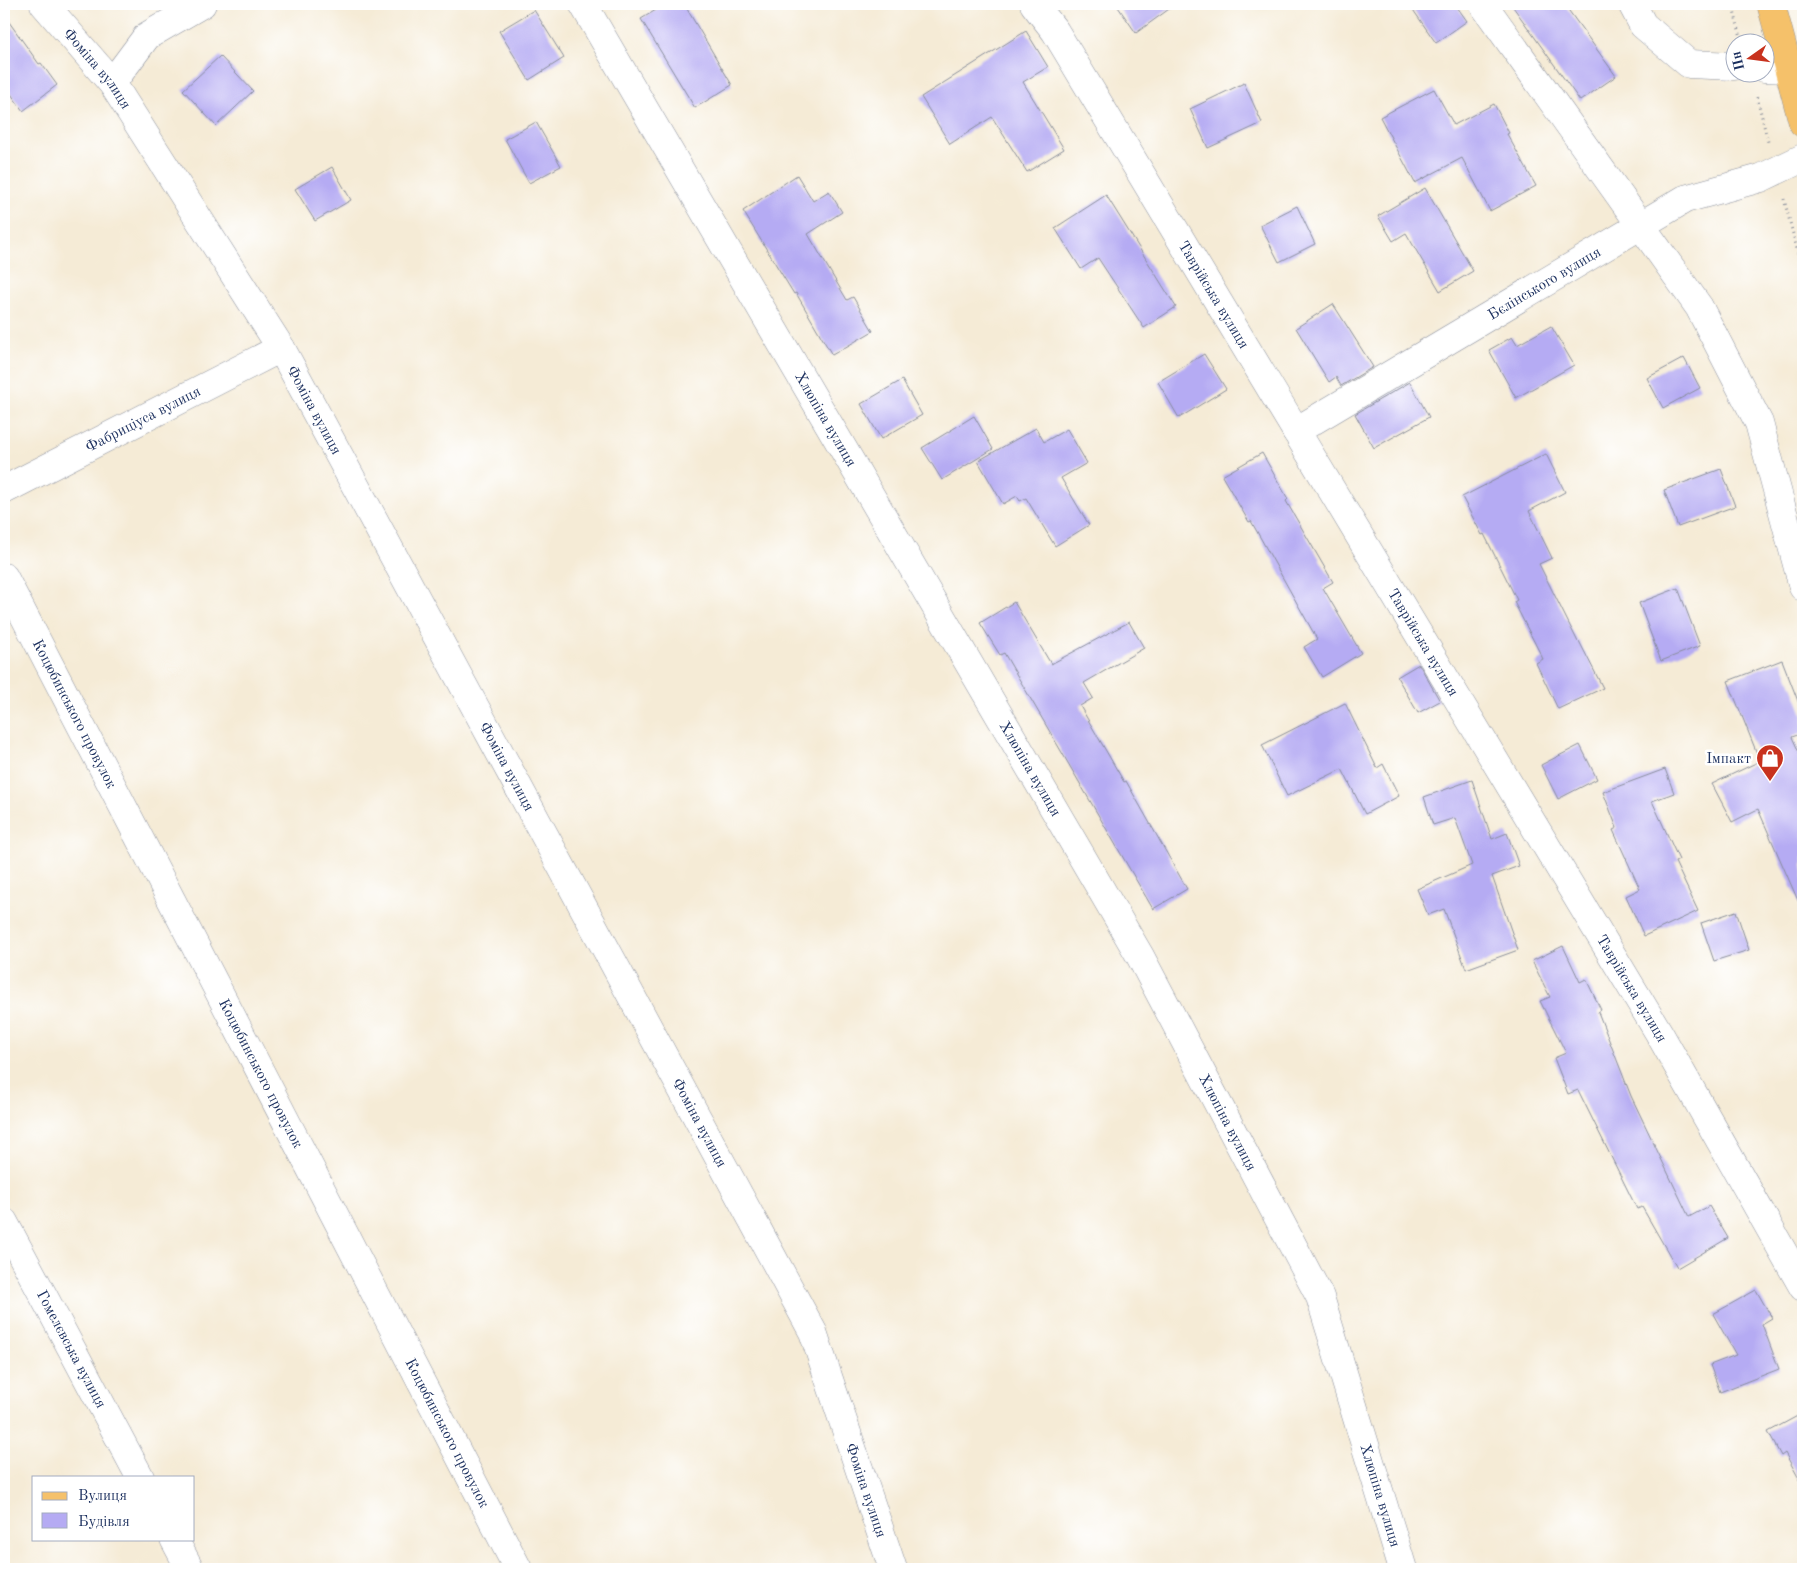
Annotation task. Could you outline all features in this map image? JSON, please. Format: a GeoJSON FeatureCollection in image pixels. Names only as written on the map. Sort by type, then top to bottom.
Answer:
{"type":"FeatureCollection","features":[{"type":"Feature","properties":{"kind":"main road"},"geometry":{"type":"LineString","coordinates":[[1771,4],[1777,68],[1803,123]]}},
{"type":"Feature","properties":{"kind":"street","name":"Фоміна вулиця"},"geometry":{"type":"LineString","coordinates":[[44,4],[112,83],[281,348],[813,1332],[893,1569]]}},
{"type":"Feature","properties":{"kind":"street"},"geometry":{"type":"LineString","coordinates":[[112,83],[146,36],[202,4]]}},
{"type":"Feature","properties":{"kind":"street","name":"Хлюпіна вулиця"},"geometry":{"type":"LineString","coordinates":[[583,4],[1140,956],[1311,1279],[1320,1297],[1403,1569]]}},
{"type":"Feature","properties":{"kind":"street","name":"Таврійська вулиця"},"geometry":{"type":"LineString","coordinates":[[1034,4],[1055,31],[1658,1033],[1803,1287]]}},
{"type":"Feature","properties":{"kind":"street"},"geometry":{"type":"LineString","coordinates":[[1483,4],[1699,307],[1759,423],[1803,587]]}},
{"type":"Feature","properties":{"kind":"street"},"geometry":{"type":"LineString","coordinates":[[1632,4],[1643,25],[1689,64],[1724,66]]}},
{"type":"Feature","properties":{"kind":"street","name":"Бєлінського вулиця"},"geometry":{"type":"LineString","coordinates":[[1296,431],[1684,199],[1761,178],[1803,158]]}},
{"type":"Feature","properties":{"kind":"street","name":"Фабриціуса вулиця"},"geometry":{"type":"LineString","coordinates":[[4,490],[281,348]]}},
{"type":"Feature","properties":{"kind":"street","name":"Коцюбинського провулок"},"geometry":{"type":"LineString","coordinates":[[4,577],[518,1569]]}},
{"type":"Feature","properties":{"kind":"street","name":"Гомелєвська вулиця"},"geometry":{"type":"LineString","coordinates":[[4,1222],[139,1476]]}},
{"type":"Feature","properties":{"kind":"street"},"geometry":{"type":"LineString","coordinates":[[175,1540],[190,1569]]}},
{"type":"Feature","properties":{"kind":"path"},"geometry":{"type":"LineString","coordinates":[[1732,4],[1739,32]]}},
{"type":"Feature","properties":{"kind":"building"},"geometry":{"type":"Polygon","coordinates":[[[666,4],[684,4],[732,85],[695,108],[641,19],[666,4]]]}},
{"type":"Feature","properties":{"kind":"building"},"geometry":{"type":"Polygon","coordinates":[[[1116,4],[1176,4],[1136,33],[1116,4]]]}},
{"type":"Feature","properties":{"kind":"building"},"geometry":{"type":"Polygon","coordinates":[[[1409,4],[1455,4],[1467,21],[1436,43],[1409,4]]]}},
{"type":"Feature","properties":{"kind":"building"},"geometry":{"type":"Polygon","coordinates":[[[1511,4],[1564,4],[1616,76],[1580,101],[1511,4]]]}},
{"type":"Feature","properties":{"kind":"building"},"geometry":{"type":"Polygon","coordinates":[[[534,10],[564,58],[529,80],[499,31],[534,10]]]}},
{"type":"Feature","properties":{"kind":"building"},"geometry":{"type":"Polygon","coordinates":[[[4,15],[39,64],[41,63],[57,85],[23,111],[4,84],[4,15]]]}},
{"type":"Feature","properties":{"kind":"building"},"geometry":{"type":"Polygon","coordinates":[[[1026,31],[1048,67],[1023,82],[1064,149],[1027,172],[992,117],[950,144],[921,97],[1026,31]]]}},
{"type":"Feature","properties":{"kind":"building"},"geometry":{"type":"Polygon","coordinates":[[[220,56],[253,91],[216,126],[183,90],[220,56]]]}},
{"type":"Feature","properties":{"kind":"building"},"geometry":{"type":"Polygon","coordinates":[[[1244,83],[1262,123],[1208,148],[1190,109],[1244,83]]]}},
{"type":"Feature","properties":{"kind":"building"},"geometry":{"type":"Polygon","coordinates":[[[1434,89],[1454,125],[1494,104],[1509,133],[1507,134],[1536,186],[1490,211],[1462,158],[1415,183],[1380,117],[1434,89]]]}},
{"type":"Feature","properties":{"kind":"building"},"geometry":{"type":"Polygon","coordinates":[[[536,122],[561,166],[529,183],[505,139],[536,122]]]}},
{"type":"Feature","properties":{"kind":"building"},"geometry":{"type":"Polygon","coordinates":[[[332,167],[351,200],[315,221],[295,189],[332,167]]]}},
{"type":"Feature","properties":{"kind":"building"},"geometry":{"type":"Polygon","coordinates":[[[797,175],[813,201],[829,191],[842,212],[808,234],[847,300],[853,297],[873,331],[832,355],[796,293],[794,294],[743,211],[797,175]]]}},
{"type":"Feature","properties":{"kind":"building"},"geometry":{"type":"Polygon","coordinates":[[[1425,188],[1473,271],[1440,291],[1406,233],[1393,241],[1378,216],[1425,188]]]}},
{"type":"Feature","properties":{"kind":"building"},"geometry":{"type":"Polygon","coordinates":[[[1106,195],[1176,307],[1144,328],[1098,258],[1081,269],[1055,228],[1106,195]]]}},
{"type":"Feature","properties":{"kind":"building"},"geometry":{"type":"Polygon","coordinates":[[[1297,206],[1315,244],[1279,262],[1260,225],[1297,206]]]}},
{"type":"Feature","properties":{"kind":"building"},"geometry":{"type":"Polygon","coordinates":[[[1333,304],[1373,367],[1341,386],[1336,377],[1329,382],[1296,328],[1333,304]]]}},
{"type":"Feature","properties":{"kind":"building"},"geometry":{"type":"Polygon","coordinates":[[[1551,326],[1574,365],[1516,398],[1489,350],[1512,337],[1517,345],[1551,326]]]}},
{"type":"Feature","properties":{"kind":"building"},"geometry":{"type":"Polygon","coordinates":[[[1204,354],[1226,389],[1179,418],[1158,382],[1204,354]]]}},
{"type":"Feature","properties":{"kind":"building"},"geometry":{"type":"Polygon","coordinates":[[[1684,358],[1700,388],[1663,408],[1647,378],[1684,358]]]}},
{"type":"Feature","properties":{"kind":"building"},"geometry":{"type":"Polygon","coordinates":[[[902,380],[922,415],[881,439],[861,404],[902,380]]]}},
{"type":"Feature","properties":{"kind":"building"},"geometry":{"type":"Polygon","coordinates":[[[1410,382],[1429,417],[1374,448],[1355,414],[1410,382]]]}},
{"type":"Feature","properties":{"kind":"building"},"geometry":{"type":"Polygon","coordinates":[[[974,416],[993,449],[942,480],[922,448],[974,416]]]}},
{"type":"Feature","properties":{"kind":"building"},"geometry":{"type":"Polygon","coordinates":[[[1036,428],[1044,442],[1067,429],[1087,463],[1061,478],[1089,525],[1055,546],[1026,498],[1020,501],[1017,496],[1003,504],[978,461],[1036,428]]]}},
{"type":"Feature","properties":{"kind":"building"},"geometry":{"type":"Polygon","coordinates":[[[1262,453],[1288,499],[1286,501],[1333,582],[1323,588],[1361,653],[1322,677],[1304,647],[1317,639],[1251,521],[1249,522],[1222,476],[1262,453]]]}},
{"type":"Feature","properties":{"kind":"building"},"geometry":{"type":"Polygon","coordinates":[[[1546,454],[1565,492],[1529,511],[1552,558],[1539,564],[1603,688],[1558,709],[1536,663],[1543,659],[1514,602],[1517,600],[1484,534],[1482,535],[1462,497],[1546,454]]]}},
{"type":"Feature","properties":{"kind":"building"},"geometry":{"type":"Polygon","coordinates":[[[1721,469],[1735,506],[1678,527],[1664,490],[1721,469]]]}},
{"type":"Feature","properties":{"kind":"building"},"geometry":{"type":"Polygon","coordinates":[[[1678,588],[1700,646],[1661,661],[1639,603],[1678,588]]]}},
{"type":"Feature","properties":{"kind":"building"},"geometry":{"type":"Polygon","coordinates":[[[1014,602],[1051,664],[1129,622],[1144,648],[1084,683],[1093,698],[1080,706],[1124,782],[1126,781],[1187,889],[1153,909],[1004,653],[1000,655],[980,623],[1014,602]]]}},
{"type":"Feature","properties":{"kind":"building"},"geometry":{"type":"Polygon","coordinates":[[[1782,660],[1803,714],[1803,733],[1792,737],[1803,761],[1803,912],[1758,809],[1732,822],[1712,784],[1760,761],[1728,681],[1782,660]]]}},
{"type":"Feature","properties":{"kind":"building"},"geometry":{"type":"Polygon","coordinates":[[[1419,664],[1440,701],[1418,713],[1397,677],[1419,664]]]}},
{"type":"Feature","properties":{"kind":"building"},"geometry":{"type":"Polygon","coordinates":[[[1345,703],[1377,768],[1383,764],[1399,796],[1365,814],[1342,769],[1287,796],[1262,745],[1345,703]]]}},
{"type":"Feature","properties":{"kind":"building"},"geometry":{"type":"Polygon","coordinates":[[[1580,745],[1597,779],[1558,799],[1541,765],[1580,745]]]}},
{"type":"Feature","properties":{"kind":"building"},"geometry":{"type":"Polygon","coordinates":[[[1665,769],[1674,793],[1652,801],[1679,860],[1675,862],[1698,911],[1644,936],[1626,896],[1640,889],[1613,830],[1617,828],[1603,792],[1665,769]]]}},
{"type":"Feature","properties":{"kind":"building"},"geometry":{"type":"Polygon","coordinates":[[[1472,780],[1492,839],[1507,833],[1519,866],[1492,876],[1518,950],[1466,969],[1444,909],[1428,915],[1417,889],[1472,865],[1455,818],[1433,825],[1424,797],[1472,780]]]}},
{"type":"Feature","properties":{"kind":"building"},"geometry":{"type":"Polygon","coordinates":[[[1736,911],[1749,950],[1714,961],[1701,923],[1736,911]]]}},
{"type":"Feature","properties":{"kind":"building"},"geometry":{"type":"Polygon","coordinates":[[[1563,946],[1580,982],[1586,979],[1601,1010],[1598,1012],[1631,1096],[1689,1217],[1709,1206],[1728,1238],[1677,1268],[1642,1207],[1637,1209],[1578,1090],[1568,1094],[1554,1058],[1566,1053],[1540,1001],[1550,997],[1532,961],[1563,946]]]}},
{"type":"Feature","properties":{"kind":"building"},"geometry":{"type":"Polygon","coordinates":[[[1756,1290],[1772,1318],[1762,1324],[1779,1369],[1720,1392],[1710,1365],[1736,1355],[1713,1314],[1756,1290]]]}},
{"type":"Feature","properties":{"kind":"building"},"geometry":{"type":"Polygon","coordinates":[[[1803,1413],[1803,1486],[1785,1453],[1781,1456],[1768,1432],[1803,1413]]]}},
{"type":"Feature","properties":{"kind":"place","name":"Iмпакт"},"geometry":{"type":"Point","coordinates":[1770,782]}}]}
